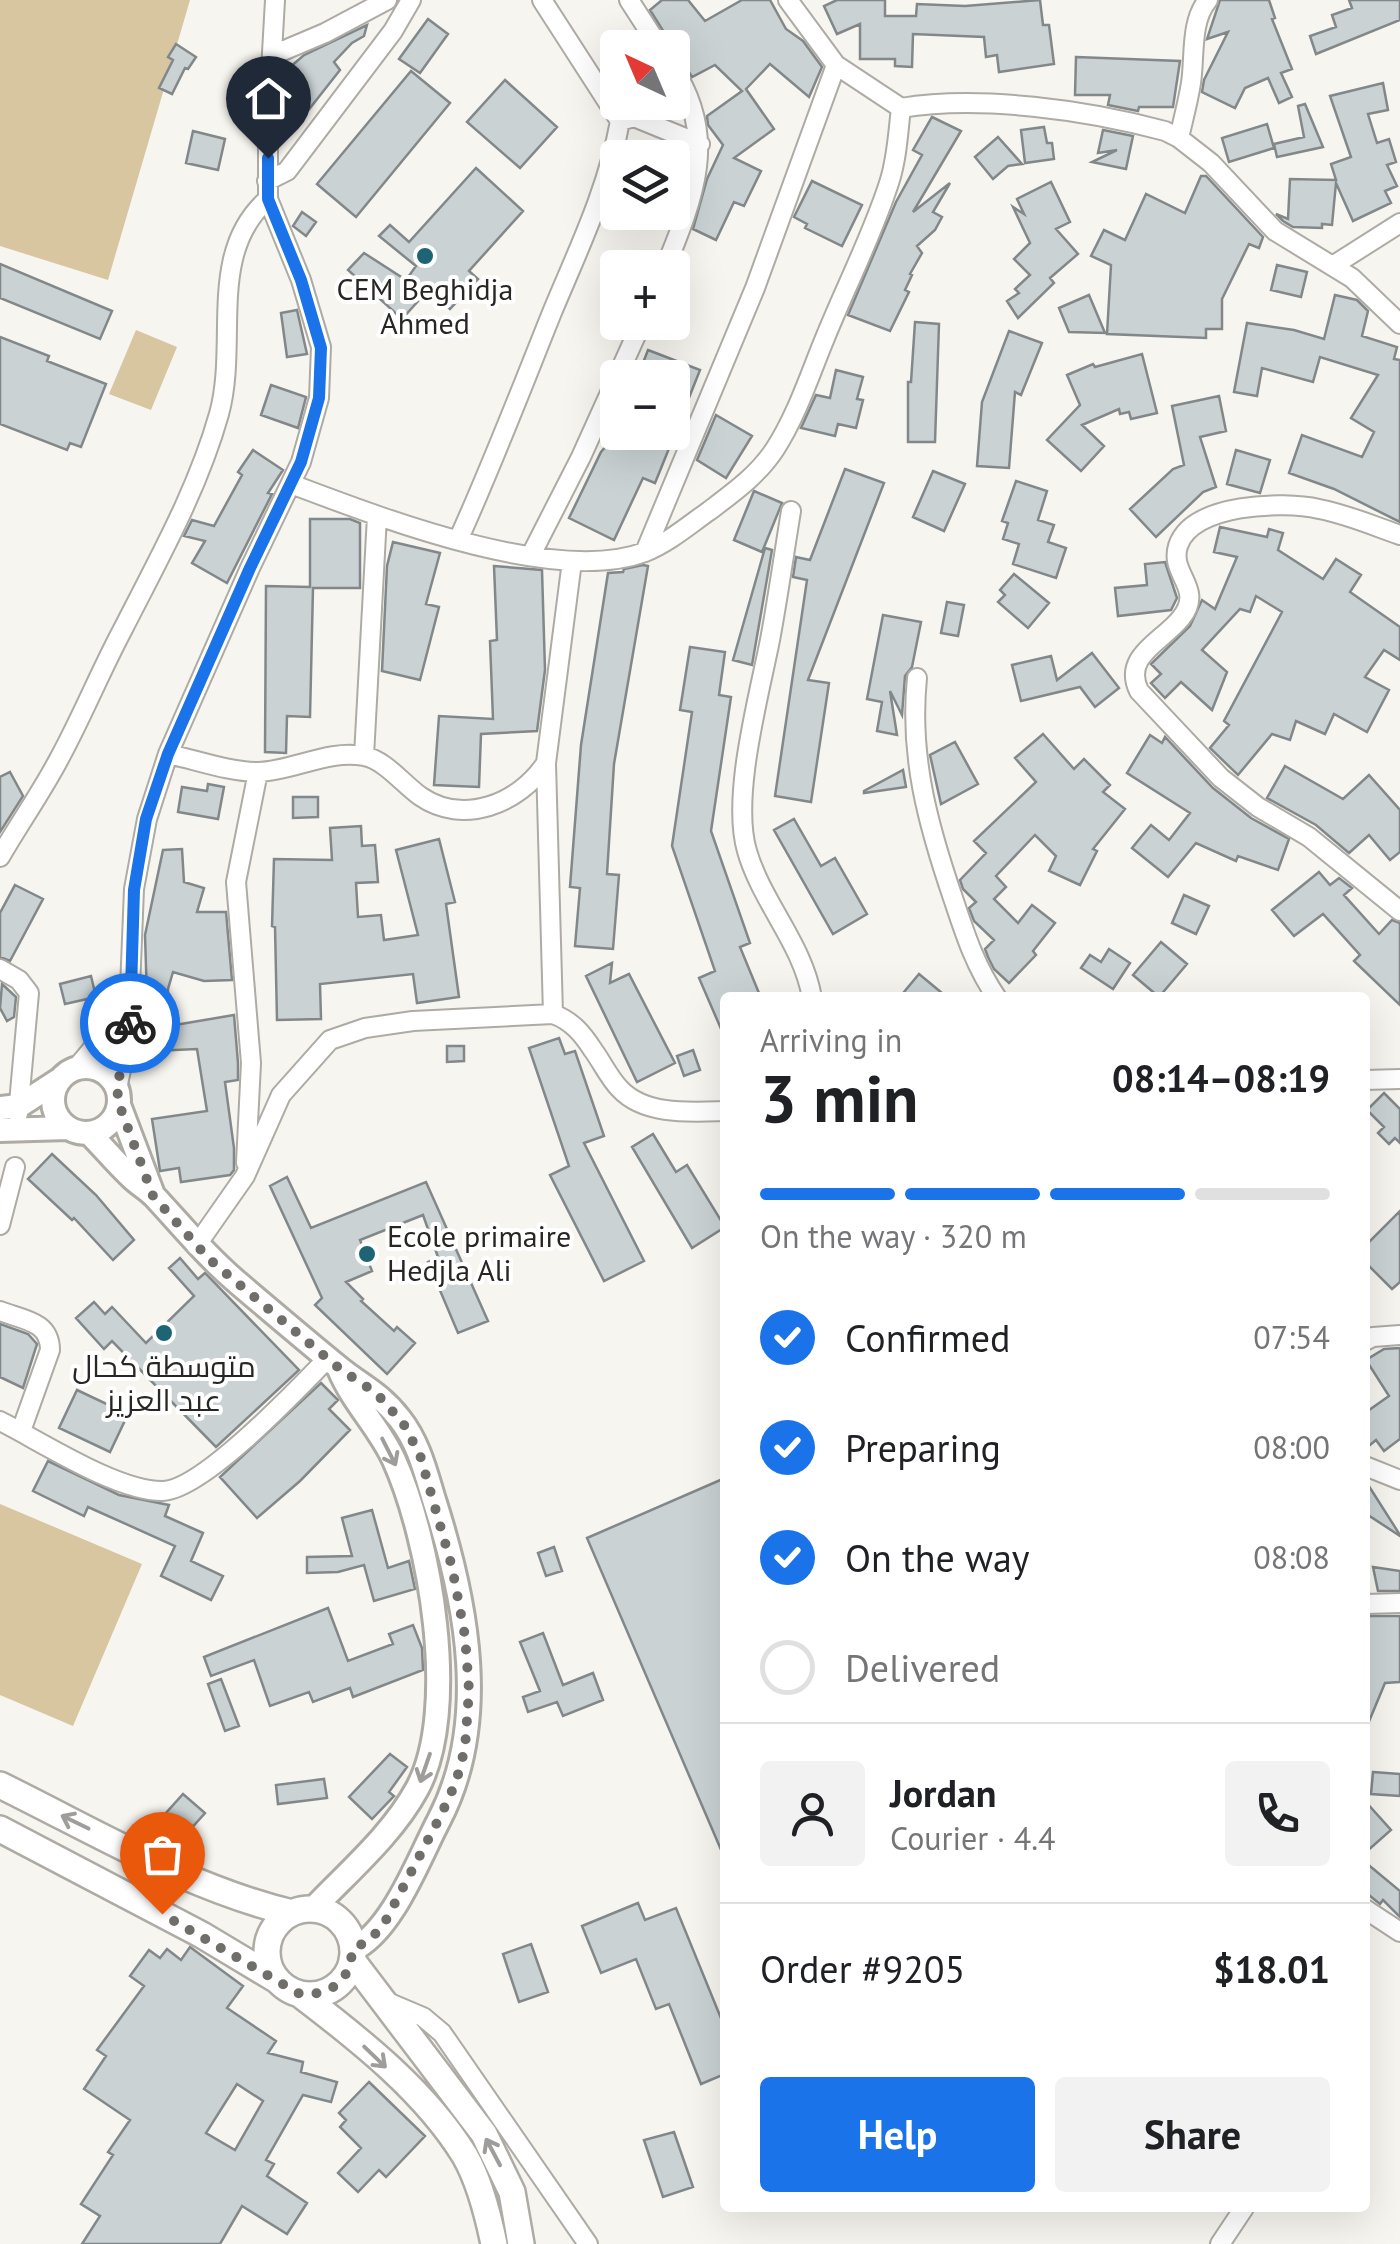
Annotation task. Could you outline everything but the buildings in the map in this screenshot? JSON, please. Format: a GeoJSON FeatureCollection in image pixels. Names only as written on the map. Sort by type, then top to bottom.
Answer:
{"type":"FeatureCollection","features":[{"type":"Feature","properties":{"kind":"main road"},"geometry":{"type":"LineString","coordinates":[[0,1785],[186,1879],[237,1899],[338,1920],[347,1931],[352,1955],[379,1998],[484,2134],[512,2192],[521,2244]]}},
{"type":"Feature","properties":{"kind":"main road"},"geometry":{"type":"LineString","coordinates":[[0,1829],[202,1935],[300,1994],[356,2038],[446,2128],[467,2159],[494,2244]]}},
{"type":"Feature","properties":{"kind":"main road"},"geometry":{"type":"LineString","coordinates":[[277,1980],[267,1955],[268,1941],[275,1928],[302,1911]]}},
{"type":"Feature","properties":{"kind":"main road"},"geometry":{"type":"LineString","coordinates":[[300,1994],[328,1991],[340,1983],[352,1955]]}},
{"type":"Feature","properties":{"kind":"street"},"geometry":{"type":"LineString","coordinates":[[0,968],[18,980],[29,994],[8,1130],[79,1130],[109,1124],[128,1039],[130,942],[146,819],[168,754],[291,484],[319,398],[321,348],[268,190],[275,0]]}},
{"type":"Feature","properties":{"kind":"street"},"geometry":{"type":"LineString","coordinates":[[272,55],[326,33],[387,0]]}},
{"type":"Feature","properties":{"kind":"street"},"geometry":{"type":"LineString","coordinates":[[0,857],[60,758],[162,554],[210,444],[228,369],[229,276],[250,214],[393,32],[411,0]]}},
{"type":"Feature","properties":{"kind":"street"},"geometry":{"type":"LineString","coordinates":[[458,538],[503,440],[596,207],[614,158],[620,121],[542,0]]}},
{"type":"Feature","properties":{"kind":"street"},"geometry":{"type":"LineString","coordinates":[[629,0],[648,30]]}},
{"type":"Feature","properties":{"kind":"street"},"geometry":{"type":"LineString","coordinates":[[788,0],[836,65],[901,108],[951,102],[986,104],[1145,126],[1180,138],[1275,230],[1334,265],[1400,324]]}},
{"type":"Feature","properties":{"kind":"street"},"geometry":{"type":"LineString","coordinates":[[1180,138],[1191,84],[1196,28],[1208,0]]}},
{"type":"Feature","properties":{"kind":"street"},"geometry":{"type":"LineString","coordinates":[[644,552],[755,288],[836,65]]}},
{"type":"Feature","properties":{"kind":"street"},"geometry":{"type":"LineString","coordinates":[[671,250],[688,204],[700,144],[690,102]]}},
{"type":"Feature","properties":{"kind":"street"},"geometry":{"type":"LineString","coordinates":[[291,484],[378,516],[458,538],[572,561],[644,552],[687,527],[745,484],[776,446],[890,181],[901,108]]}},
{"type":"Feature","properties":{"kind":"street"},"geometry":{"type":"LineString","coordinates":[[620,121],[634,117],[700,144]]}},
{"type":"Feature","properties":{"kind":"street"},"geometry":{"type":"LineString","coordinates":[[1334,265],[1400,223]]}},
{"type":"Feature","properties":{"kind":"street"},"geometry":{"type":"LineString","coordinates":[[531,555],[634,340]]}},
{"type":"Feature","properties":{"kind":"street"},"geometry":{"type":"LineString","coordinates":[[1400,536],[1318,508],[1255,507],[1216,514],[1200,522],[1176,549],[1176,560],[1190,592],[1188,606],[1173,628],[1138,658],[1134,673],[1139,691],[1220,778],[1309,836],[1400,911]]}},
{"type":"Feature","properties":{"kind":"street"},"geometry":{"type":"LineString","coordinates":[[791,511],[749,754],[744,833],[747,853],[799,956],[810,992]]}},
{"type":"Feature","properties":{"kind":"street"},"geometry":{"type":"LineString","coordinates":[[364,756],[378,516]]}},
{"type":"Feature","properties":{"kind":"street"},"geometry":{"type":"LineString","coordinates":[[553,1014],[546,764],[572,561]]}},
{"type":"Feature","properties":{"kind":"street"},"geometry":{"type":"LineString","coordinates":[[917,678],[913,719],[922,800],[969,949],[994,992]]}},
{"type":"Feature","properties":{"kind":"street"},"geometry":{"type":"LineString","coordinates":[[168,754],[258,772],[328,758],[364,756],[376,760],[431,803],[464,810],[499,804],[537,777],[546,764]]}},
{"type":"Feature","properties":{"kind":"street"},"geometry":{"type":"LineString","coordinates":[[245,1176],[252,1062],[236,882],[258,772]]}},
{"type":"Feature","properties":{"kind":"street"},"geometry":{"type":"LineString","coordinates":[[131,1002],[54,1089],[54,1111],[153,1196],[196,1246],[334,1364],[376,1393],[403,1423],[420,1455],[459,1598],[469,1690],[465,1748],[456,1782],[386,1920],[352,1955]]}},
{"type":"Feature","properties":{"kind":"street"},"geometry":{"type":"LineString","coordinates":[[196,1246],[245,1176],[281,1096],[330,1040],[365,1028],[553,1014],[571,1022],[582,1033],[618,1088],[630,1098],[662,1109],[720,1111]]}},
{"type":"Feature","properties":{"kind":"street"},"geometry":{"type":"LineString","coordinates":[[10,1107],[68,1073],[99,1068],[108,1075],[118,1096],[153,1196]]}},
{"type":"Feature","properties":{"kind":"street"},"geometry":{"type":"LineString","coordinates":[[1370,1080],[1400,1079]]}},
{"type":"Feature","properties":{"kind":"street"},"geometry":{"type":"LineString","coordinates":[[0,1225],[15,1167]]}},
{"type":"Feature","properties":{"kind":"street"},"geometry":{"type":"LineString","coordinates":[[0,1311],[40,1325],[50,1338],[50,1350],[21,1432]]}},
{"type":"Feature","properties":{"kind":"street"},"geometry":{"type":"LineString","coordinates":[[1370,1339],[1400,1335]]}},
{"type":"Feature","properties":{"kind":"street"},"geometry":{"type":"LineString","coordinates":[[0,1422],[128,1484],[165,1491],[200,1476],[334,1364]]}},
{"type":"Feature","properties":{"kind":"street"},"geometry":{"type":"LineString","coordinates":[[302,1911],[379,1840],[419,1786],[430,1759],[436,1726],[440,1665],[427,1570],[407,1494],[387,1447],[334,1364]]}},
{"type":"Feature","properties":{"kind":"street"},"geometry":{"type":"LineString","coordinates":[[1370,1468],[1400,1480]]}},
{"type":"Feature","properties":{"kind":"street"},"geometry":{"type":"LineString","coordinates":[[1370,1604],[1400,1603]]}},
{"type":"Feature","properties":{"kind":"street"},"geometry":{"type":"LineString","coordinates":[[1370,1913],[1400,1932]]}},
{"type":"Feature","properties":{"kind":"street"},"geometry":{"type":"LineString","coordinates":[[379,1998],[414,2012],[442,2033],[588,2244]]}},
{"type":"Feature","properties":{"kind":"street"},"geometry":{"type":"LineString","coordinates":[[1220,2244],[1241,2212]]}},
{"type":"Feature","properties":{"kind":"shaded area"},"geometry":{"type":"Polygon","coordinates":[[[0,0],[190,0],[108,280],[0,246],[0,0]]]}},
{"type":"Feature","properties":{"kind":"shaded area"},"geometry":{"type":"Polygon","coordinates":[[[136,330],[177,347],[151,410],[109,394],[136,330]]]}},
{"type":"Feature","properties":{"kind":"shaded area"},"geometry":{"type":"Polygon","coordinates":[[[0,1504],[142,1564],[73,1726],[0,1695],[0,1504]]]}},
{"type":"Feature","properties":{"kind":"way so far"},"geometry":{"type":"LineString","coordinates":[[130,1023],[117,1088],[119,1104],[153,1196],[209,1259],[340,1369],[376,1393],[403,1423],[420,1455],[459,1598],[469,1690],[465,1748],[456,1782],[386,1920],[372,1938],[352,1950],[348,1972],[340,1983],[315,1995],[300,1994],[162,1914]]}},
{"type":"Feature","properties":{"kind":"place","name":"CEM Beghidja Ahmed"},"geometry":{"type":"Point","coordinates":[425,256]}},
{"type":"Feature","properties":{"kind":"place","name":"Ecole primaire Hedjla Ali"},"geometry":{"type":"Point","coordinates":[367,1254]}},
{"type":"Feature","properties":{"kind":"place","name":"متوسطة كحال عبد العزيز"},"geometry":{"type":"Point","coordinates":[164,1333]}},
{"type":"Feature","properties":{"kind":"route"},"geometry":{"type":"LineString","coordinates":[[130,1023],[134,890],[146,819],[168,754],[301,462],[319,398],[321,348],[301,280],[268,199],[268,158]]}}]}
